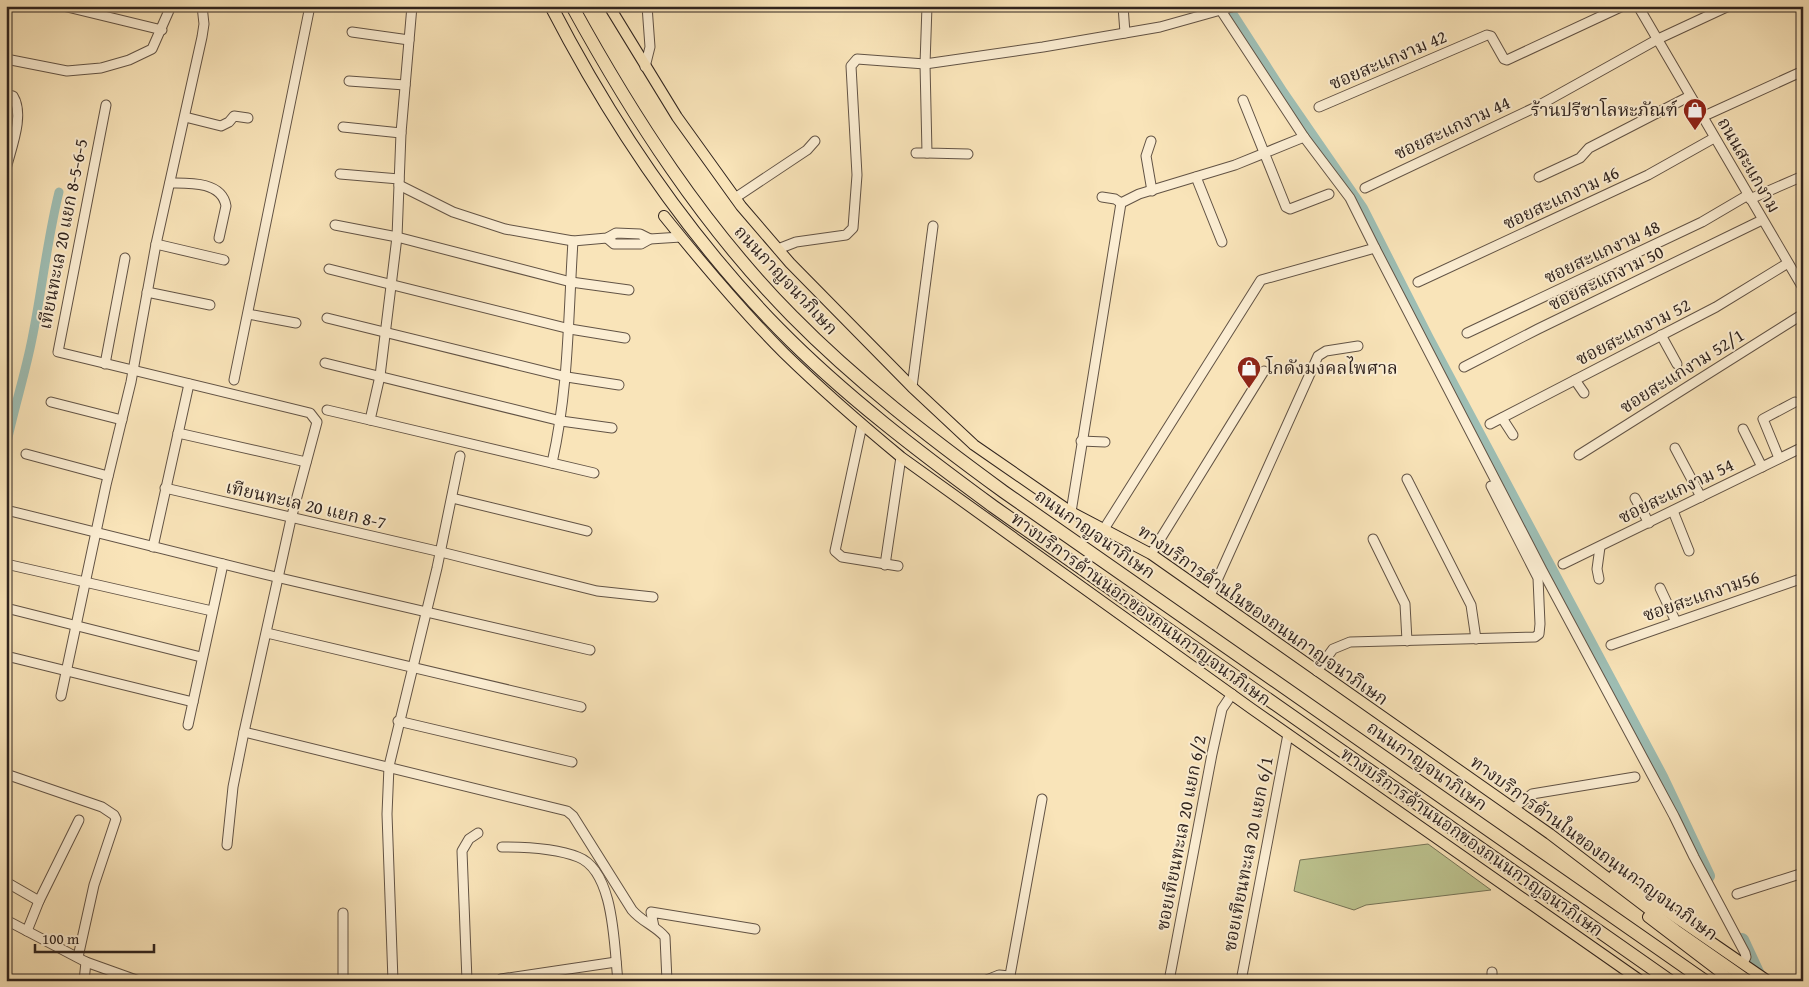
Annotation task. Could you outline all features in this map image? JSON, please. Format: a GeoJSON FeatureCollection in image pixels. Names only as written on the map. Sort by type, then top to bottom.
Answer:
{"type":"FeatureCollection","features":[{"type":"Feature","properties":{"kind":"highway","name":"ถนนกาญจนาภิเษก"},"geometry":{"type":"LineString","coordinates":[[551,6],[578,55],[661,189],[720,263],[779,328],[836,383],[912,447],[994,507],[1670,981]]}},
{"type":"Feature","properties":{"kind":"highway","name":"ถนนกาญจนาภิเษก"},"geometry":{"type":"LineString","coordinates":[[572,6],[593,45],[676,176],[737,256],[792,316],[848,369],[922,432],[1004,492],[1705,981]]}},
{"type":"Feature","properties":{"kind":"main road","name":"ทางบริการด้านในของถนนกาญจนาภิเษก"},"geometry":{"type":"LineString","coordinates":[[609,6],[677,117],[735,198],[778,248],[912,387],[974,445],[1071,512],[1133,542],[1151,554],[1514,808],[1676,930],[1749,981]]}},
{"type":"Feature","properties":{"kind":"main road","name":"ทางบริการด้านนอกของถนนกาญจนาภิเษก"},"geometry":{"type":"LineString","coordinates":[[664,216],[783,352],[862,425],[901,457],[1288,734],[1641,981]]}},
{"type":"Feature","properties":{"kind":"main road"},"geometry":{"type":"LineString","coordinates":[[1550,834],[1606,869],[1768,981]]}},
{"type":"Feature","properties":{"kind":"main road"},"geometry":{"type":"LineString","coordinates":[[1550,834],[1652,920],[1732,981]]}},
{"type":"Feature","properties":{"kind":"street"},"geometry":{"type":"LineString","coordinates":[[63,6],[162,30]]}},
{"type":"Feature","properties":{"kind":"street"},"geometry":{"type":"LineString","coordinates":[[6,59],[67,71],[100,68],[145,54],[152,49],[171,6]]}},
{"type":"Feature","properties":{"kind":"street"},"geometry":{"type":"LineString","coordinates":[[61,696],[108,476],[133,370],[156,244],[202,37],[204,24],[202,6]]}},
{"type":"Feature","properties":{"kind":"street"},"geometry":{"type":"LineString","coordinates":[[234,380],[310,6]]}},
{"type":"Feature","properties":{"kind":"street"},"geometry":{"type":"LineString","coordinates":[[370,420],[380,376],[397,237],[401,133],[412,6]]}},
{"type":"Feature","properties":{"kind":"street"},"geometry":{"type":"LineString","coordinates":[[645,67],[650,47],[647,6]]}},
{"type":"Feature","properties":{"kind":"street"},"geometry":{"type":"LineString","coordinates":[[927,6],[924,64],[927,153]]}},
{"type":"Feature","properties":{"kind":"street"},"geometry":{"type":"LineString","coordinates":[[1123,6],[1125,33]]}},
{"type":"Feature","properties":{"kind":"street"},"geometry":{"type":"LineString","coordinates":[[778,248],[796,242],[846,235],[853,228],[857,175],[853,120],[853,62],[857,60],[924,64],[1043,47],[1185,21],[1219,8],[1235,6]]}},
{"type":"Feature","properties":{"kind":"street","name":"ซอยสะแกงาม 42"},"geometry":{"type":"LineString","coordinates":[[1319,107],[1487,35],[1491,36],[1507,60],[1623,6]]}},
{"type":"Feature","properties":{"kind":"street","name":"ถนนสะแกงาม"},"geometry":{"type":"LineString","coordinates":[[1638,6],[1788,263],[1799,271],[1803,288]]}},
{"type":"Feature","properties":{"kind":"street","name":"ซอยสะแกงาม 44"},"geometry":{"type":"LineString","coordinates":[[1365,188],[1536,107],[1658,39],[1728,6]]}},
{"type":"Feature","properties":{"kind":"street"},"geometry":{"type":"LineString","coordinates":[[1219,8],[1304,136],[1350,198],[1542,570],[1658,784],[1745,953],[1743,963]]}},
{"type":"Feature","properties":{"kind":"street"},"geometry":{"type":"LineString","coordinates":[[352,32],[409,40]]}},
{"type":"Feature","properties":{"kind":"street"},"geometry":{"type":"LineString","coordinates":[[1702,117],[1803,72]]}},
{"type":"Feature","properties":{"kind":"street"},"geometry":{"type":"LineString","coordinates":[[349,81],[405,85]]}},
{"type":"Feature","properties":{"kind":"street"},"geometry":{"type":"LineString","coordinates":[[6,94],[12,96],[15,100],[17,118],[6,168]]}},
{"type":"Feature","properties":{"kind":"street"},"geometry":{"type":"LineString","coordinates":[[1540,177],[1580,158],[1589,148],[1690,96]]}},
{"type":"Feature","properties":{"kind":"street"},"geometry":{"type":"LineString","coordinates":[[1243,100],[1286,207],[1290,209],[1329,194]]}},
{"type":"Feature","properties":{"kind":"street","name":"เทียนทะเล 20 แยก 8-5-6-5"},"geometry":{"type":"LineString","coordinates":[[106,105],[57,349],[60,354],[310,413],[317,422],[306,462]]}},
{"type":"Feature","properties":{"kind":"street"},"geometry":{"type":"LineString","coordinates":[[184,116],[221,126],[229,122],[234,116],[248,118]]}},
{"type":"Feature","properties":{"kind":"street"},"geometry":{"type":"LineString","coordinates":[[343,127],[401,133]]}},
{"type":"Feature","properties":{"kind":"street"},"geometry":{"type":"LineString","coordinates":[[1102,197],[1121,203],[1132,197],[1265,153],[1304,136]]}},
{"type":"Feature","properties":{"kind":"street","name":"ซอยสะแกงาม 46"},"geometry":{"type":"LineString","coordinates":[[1418,282],[1648,175],[1714,138]]}},
{"type":"Feature","properties":{"kind":"street"},"geometry":{"type":"LineString","coordinates":[[735,198],[807,150],[815,141]]}},
{"type":"Feature","properties":{"kind":"street"},"geometry":{"type":"LineString","coordinates":[[1151,141],[1146,156],[1152,191]]}},
{"type":"Feature","properties":{"kind":"street"},"geometry":{"type":"LineString","coordinates":[[916,153],[968,154]]}},
{"type":"Feature","properties":{"kind":"street"},"geometry":{"type":"LineString","coordinates":[[340,174],[399,182],[466,216],[505,229],[573,241],[607,238],[616,233],[640,234],[650,239],[682,237]]}},
{"type":"Feature","properties":{"kind":"street","name":"ซอยสะแกงาม 48"},"geometry":{"type":"LineString","coordinates":[[1467,333],[1702,222],[1749,197],[1803,176]]}},
{"type":"Feature","properties":{"kind":"street"},"geometry":{"type":"LineString","coordinates":[[1196,177],[1222,242]]}},
{"type":"Feature","properties":{"kind":"street"},"geometry":{"type":"LineString","coordinates":[[170,183],[209,186],[218,193],[225,201],[226,206],[220,238]]}},
{"type":"Feature","properties":{"kind":"street"},"geometry":{"type":"LineString","coordinates":[[1071,512],[1121,203]]}},
{"type":"Feature","properties":{"kind":"street","name":"ซอยสะแกงาม 50"},"geometry":{"type":"LineString","coordinates":[[1464,367],[1538,328],[1762,220]]}},
{"type":"Feature","properties":{"kind":"street"},"geometry":{"type":"LineString","coordinates":[[334,225],[397,237],[571,282],[629,290]]}},
{"type":"Feature","properties":{"kind":"street"},"geometry":{"type":"LineString","coordinates":[[912,387],[933,226]]}},
{"type":"Feature","properties":{"kind":"street"},"geometry":{"type":"LineString","coordinates":[[552,463],[561,421],[567,377],[573,241]]}},
{"type":"Feature","properties":{"kind":"street"},"geometry":{"type":"LineString","coordinates":[[156,244],[224,260]]}},
{"type":"Feature","properties":{"kind":"street"},"geometry":{"type":"LineString","coordinates":[[1104,529],[1261,280],[1375,248]]}},
{"type":"Feature","properties":{"kind":"street"},"geometry":{"type":"LineString","coordinates":[[104,364],[125,258]]}},
{"type":"Feature","properties":{"kind":"street","name":"ซอยสะแกงาม 52"},"geometry":{"type":"LineString","coordinates":[[1490,424],[1716,307],[1788,263]]}},
{"type":"Feature","properties":{"kind":"street"},"geometry":{"type":"LineString","coordinates":[[329,269],[391,286],[570,329],[625,338]]}},
{"type":"Feature","properties":{"kind":"street"},"geometry":{"type":"LineString","coordinates":[[147,292],[210,305]]}},
{"type":"Feature","properties":{"kind":"street"},"geometry":{"type":"LineString","coordinates":[[248,314],[296,323]]}},
{"type":"Feature","properties":{"kind":"street","name":"ซอยสะแกงาม 52/1"},"geometry":{"type":"LineString","coordinates":[[1579,455],[1803,314]]}},
{"type":"Feature","properties":{"kind":"street"},"geometry":{"type":"LineString","coordinates":[[327,318],[567,377],[619,384]]}},
{"type":"Feature","properties":{"kind":"street"},"geometry":{"type":"LineString","coordinates":[[1661,335],[1677,364]]}},
{"type":"Feature","properties":{"kind":"street"},"geometry":{"type":"LineString","coordinates":[[1210,596],[1318,356],[1326,351],[1358,346]]}},
{"type":"Feature","properties":{"kind":"street"},"geometry":{"type":"LineString","coordinates":[[325,363],[561,421],[612,428]]}},
{"type":"Feature","properties":{"kind":"street"},"geometry":{"type":"LineString","coordinates":[[1151,554],[1264,371]]}},
{"type":"Feature","properties":{"kind":"street"},"geometry":{"type":"LineString","coordinates":[[1575,380],[1584,393]]}},
{"type":"Feature","properties":{"kind":"street"},"geometry":{"type":"LineString","coordinates":[[153,547],[189,384]]}},
{"type":"Feature","properties":{"kind":"street"},"geometry":{"type":"LineString","coordinates":[[51,402],[122,420]]}},
{"type":"Feature","properties":{"kind":"street"},"geometry":{"type":"LineString","coordinates":[[1779,458],[1763,419],[1794,402]]}},
{"type":"Feature","properties":{"kind":"street"},"geometry":{"type":"LineString","coordinates":[[327,410],[594,473]]}},
{"type":"Feature","properties":{"kind":"street"},"geometry":{"type":"LineString","coordinates":[[1502,418],[1512,435]]}},
{"type":"Feature","properties":{"kind":"street"},"geometry":{"type":"LineString","coordinates":[[862,425],[835,550],[842,556],[898,566]]}},
{"type":"Feature","properties":{"kind":"street"},"geometry":{"type":"LineString","coordinates":[[1743,429],[1762,467]]}},
{"type":"Feature","properties":{"kind":"street"},"geometry":{"type":"LineString","coordinates":[[178,433],[306,462],[245,728],[233,787],[227,845]]}},
{"type":"Feature","properties":{"kind":"street"},"geometry":{"type":"LineString","coordinates":[[1081,441],[1105,442]]}},
{"type":"Feature","properties":{"kind":"street","name":"ซอยสะแกงาม 54"},"geometry":{"type":"LineString","coordinates":[[1563,564],[1803,447]]}},
{"type":"Feature","properties":{"kind":"street"},"geometry":{"type":"LineString","coordinates":[[1675,448],[1702,497]]}},
{"type":"Feature","properties":{"kind":"street"},"geometry":{"type":"LineString","coordinates":[[26,454],[108,476]]}},
{"type":"Feature","properties":{"kind":"street"},"geometry":{"type":"LineString","coordinates":[[393,981],[387,814],[389,766],[398,721],[441,552],[460,456]]}},
{"type":"Feature","properties":{"kind":"street"},"geometry":{"type":"LineString","coordinates":[[885,565],[901,457]]}},
{"type":"Feature","properties":{"kind":"street"},"geometry":{"type":"LineString","coordinates":[[1406,479],[1471,605],[1476,639]]}},
{"type":"Feature","properties":{"kind":"street"},"geometry":{"type":"LineString","coordinates":[[1317,671],[1333,649],[1350,642],[1535,637],[1539,634],[1536,572],[1491,486]]}},
{"type":"Feature","properties":{"kind":"street","name":"เทียนทะเล 20 แยก 8-7"},"geometry":{"type":"LineString","coordinates":[[165,488],[292,519],[441,552],[597,592],[653,597]]}},
{"type":"Feature","properties":{"kind":"street"},"geometry":{"type":"LineString","coordinates":[[452,498],[587,531]]}},
{"type":"Feature","properties":{"kind":"street"},"geometry":{"type":"LineString","coordinates":[[1635,498],[1648,523]]}},
{"type":"Feature","properties":{"kind":"street"},"geometry":{"type":"LineString","coordinates":[[6,510],[280,578],[590,650]]}},
{"type":"Feature","properties":{"kind":"street"},"geometry":{"type":"LineString","coordinates":[[1672,511],[1689,551]]}},
{"type":"Feature","properties":{"kind":"street"},"geometry":{"type":"LineString","coordinates":[[1373,539],[1405,604],[1407,641]]}},
{"type":"Feature","properties":{"kind":"street"},"geometry":{"type":"LineString","coordinates":[[1599,579],[1597,569],[1600,547]]}},
{"type":"Feature","properties":{"kind":"street"},"geometry":{"type":"LineString","coordinates":[[6,564],[212,611]]}},
{"type":"Feature","properties":{"kind":"street"},"geometry":{"type":"LineString","coordinates":[[188,725],[201,657],[223,564]]}},
{"type":"Feature","properties":{"kind":"street","name":"ซอยสะแกงาม56"},"geometry":{"type":"LineString","coordinates":[[1611,645],[1803,578]]}},
{"type":"Feature","properties":{"kind":"street"},"geometry":{"type":"LineString","coordinates":[[1660,588],[1676,622]]}},
{"type":"Feature","properties":{"kind":"street"},"geometry":{"type":"LineString","coordinates":[[6,608],[201,657]]}},
{"type":"Feature","properties":{"kind":"street"},"geometry":{"type":"LineString","coordinates":[[267,634],[581,707]]}},
{"type":"Feature","properties":{"kind":"street"},"geometry":{"type":"LineString","coordinates":[[6,656],[193,702]]}},
{"type":"Feature","properties":{"kind":"street","name":"ซอยเทียนทะเล 20 แยก 6/2"},"geometry":{"type":"LineString","coordinates":[[1173,980],[1212,754],[1222,710],[1232,694]]}},
{"type":"Feature","properties":{"kind":"street"},"geometry":{"type":"LineString","coordinates":[[398,721],[496,746],[572,762]]}},
{"type":"Feature","properties":{"kind":"street"},"geometry":{"type":"LineString","coordinates":[[245,728],[310,750],[389,766],[568,811],[632,910],[640,920],[654,927],[665,937],[667,981]]}},
{"type":"Feature","properties":{"kind":"street","name":"ซอยเทียนทะเล 20 แยก 6/1"},"geometry":{"type":"LineString","coordinates":[[1241,981],[1288,734]]}},
{"type":"Feature","properties":{"kind":"street"},"geometry":{"type":"LineString","coordinates":[[6,774],[102,807],[114,815],[115,824],[94,884],[82,959],[84,981]]}},
{"type":"Feature","properties":{"kind":"street"},"geometry":{"type":"LineString","coordinates":[[1514,808],[1532,794],[1635,777]]}},
{"type":"Feature","properties":{"kind":"street"},"geometry":{"type":"LineString","coordinates":[[984,981],[999,975],[1009,978],[1042,798]]}},
{"type":"Feature","properties":{"kind":"street"},"geometry":{"type":"LineString","coordinates":[[27,931],[38,901],[79,820]]}},
{"type":"Feature","properties":{"kind":"street"},"geometry":{"type":"LineString","coordinates":[[467,981],[462,850],[469,839],[478,833]]}},
{"type":"Feature","properties":{"kind":"street"},"geometry":{"type":"LineString","coordinates":[[502,847],[529,847],[579,857],[588,863],[606,889],[618,981]]}},
{"type":"Feature","properties":{"kind":"street"},"geometry":{"type":"LineString","coordinates":[[1737,894],[1803,873]]}},
{"type":"Feature","properties":{"kind":"street"},"geometry":{"type":"LineString","coordinates":[[6,882],[38,901]]}},
{"type":"Feature","properties":{"kind":"street"},"geometry":{"type":"LineString","coordinates":[[654,927],[651,912],[755,929]]}},
{"type":"Feature","properties":{"kind":"street"},"geometry":{"type":"LineString","coordinates":[[343,913],[343,981]]}},
{"type":"Feature","properties":{"kind":"street"},"geometry":{"type":"LineString","coordinates":[[6,920],[82,959],[139,981]]}},
{"type":"Feature","properties":{"kind":"street"},"geometry":{"type":"LineString","coordinates":[[501,979],[557,976],[616,962]]}},
{"type":"Feature","properties":{"kind":"green space"},"geometry":{"type":"Polygon","coordinates":[[[1428,844],[1491,890],[1366,905],[1354,910],[1294,891],[1300,860],[1428,844]]]}},
{"type":"Feature","properties":{"kind":"waterway"},"geometry":{"type":"LineString","coordinates":[[1225,6],[1281,93],[1361,209],[1427,339],[1661,777],[1708,876]]}},
{"type":"Feature","properties":{"kind":"waterway"},"geometry":{"type":"LineString","coordinates":[[6,447],[32,339],[59,192]]}},
{"type":"Feature","properties":{"kind":"waterway"},"geometry":{"type":"LineString","coordinates":[[1742,940],[1761,981]]}},
{"type":"Feature","properties":{"kind":"place","name":"ร้านปรีชาโลหะภัณฑ์"},"geometry":{"type":"Point","coordinates":[1695,131]}},
{"type":"Feature","properties":{"kind":"place","name":"โกดังมงคลไพศาล"},"geometry":{"type":"Point","coordinates":[1249,389]}}]}
